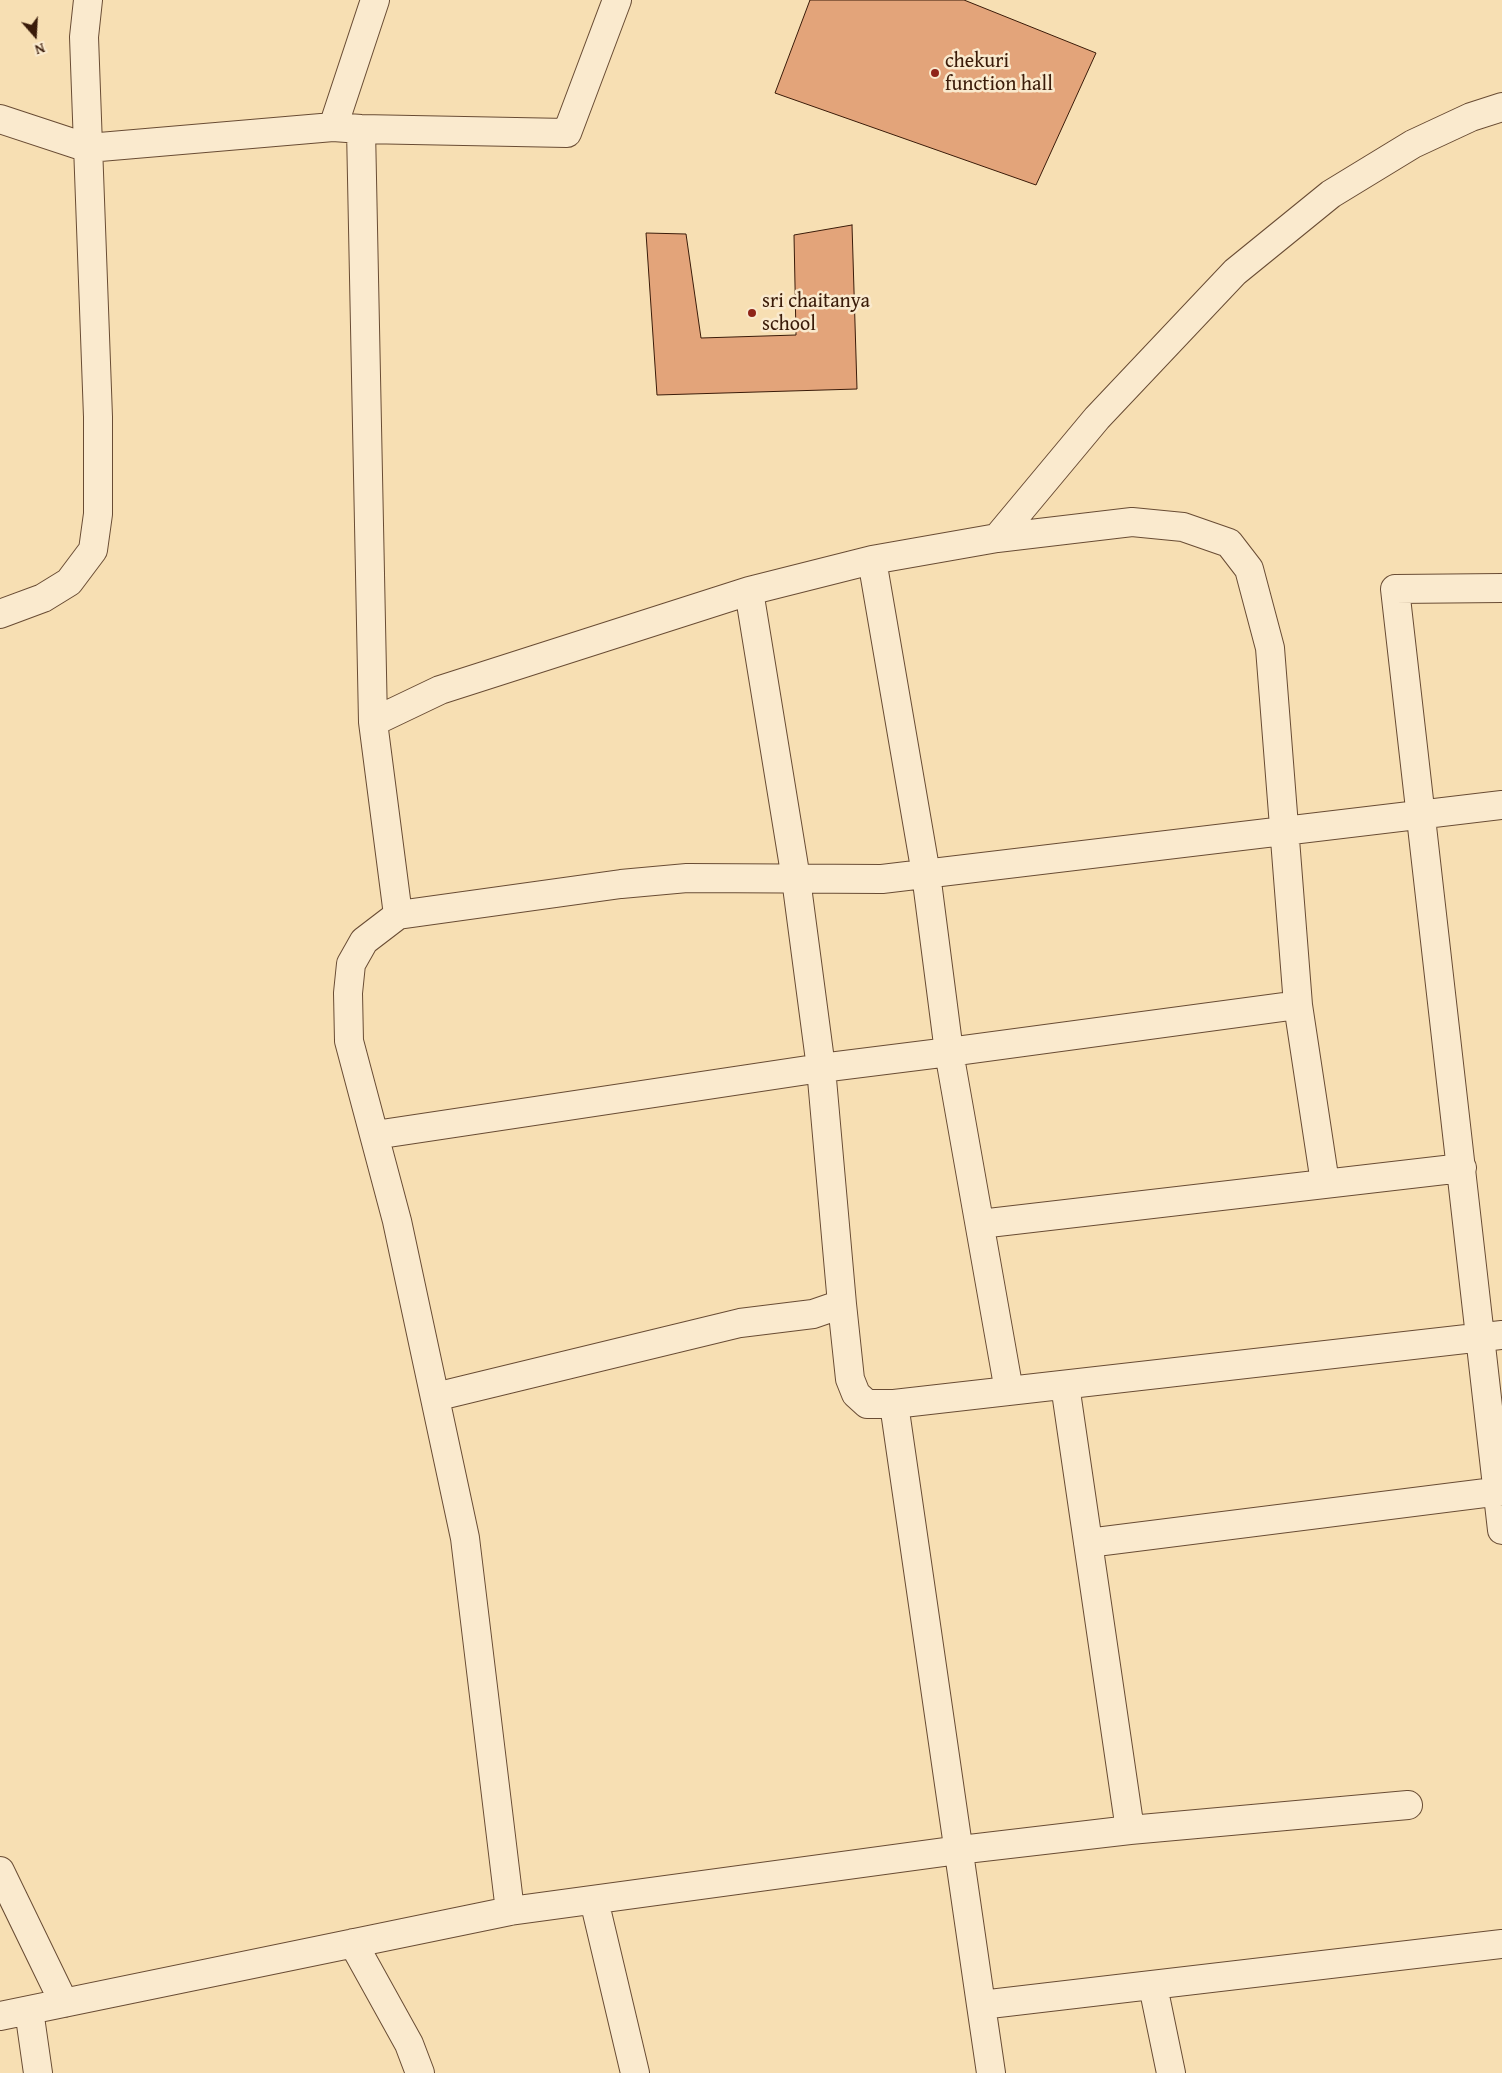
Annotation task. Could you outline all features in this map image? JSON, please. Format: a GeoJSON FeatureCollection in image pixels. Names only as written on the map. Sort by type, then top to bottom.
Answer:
{"type":"FeatureCollection","features":[{"type":"Feature","properties":{"kind":"street"},"geometry":{"type":"LineString","coordinates":[[0,614],[44,598],[69,582],[93,550],[98,514],[98,427],[84,37],[88,0]]}},
{"type":"Feature","properties":{"kind":"street"},"geometry":{"type":"LineString","coordinates":[[333,126],[375,0]]}},
{"type":"Feature","properties":{"kind":"street"},"geometry":{"type":"LineString","coordinates":[[0,119],[88,148],[333,126],[361,129],[567,133],[617,0]]}},
{"type":"Feature","properties":{"kind":"street"},"geometry":{"type":"LineString","coordinates":[[997,538],[1097,418],[1235,272],[1330,194],[1413,144],[1471,118],[1502,107]]}},
{"type":"Feature","properties":{"kind":"street"},"geometry":{"type":"LineString","coordinates":[[361,129],[373,722],[398,915]]}},
{"type":"Feature","properties":{"kind":"street"},"geometry":{"type":"LineString","coordinates":[[373,722],[440,690],[749,590],[872,560],[997,538],[1132,522],[1183,527],[1229,543],[1249,569],[1270,648],[1298,1005],[1325,1183]]}},
{"type":"Feature","properties":{"kind":"street"},"geometry":{"type":"LineString","coordinates":[[872,560],[926,874],[949,1052],[1009,1391]]}},
{"type":"Feature","properties":{"kind":"street"},"geometry":{"type":"LineString","coordinates":[[1502,588],[1395,589],[1462,1168],[1492,1336],[1502,1530]]}},
{"type":"Feature","properties":{"kind":"street"},"geometry":{"type":"LineString","coordinates":[[749,590],[796,879],[821,1068],[850,1379],[856,1394],[867,1404],[894,1404],[1492,1336]]}},
{"type":"Feature","properties":{"kind":"street"},"geometry":{"type":"LineString","coordinates":[[510,1911],[465,1538],[397,1221],[350,1041],[348,993],[351,964],[364,941],[398,915],[612,885],[687,878],[882,879],[1502,805]]}},
{"type":"Feature","properties":{"kind":"street"},"geometry":{"type":"LineString","coordinates":[[375,1135],[821,1068],[1298,1005]]}},
{"type":"Feature","properties":{"kind":"street"},"geometry":{"type":"LineString","coordinates":[[980,1224],[1462,1168]]}},
{"type":"Feature","properties":{"kind":"street"},"geometry":{"type":"LineString","coordinates":[[435,1397],[740,1323],[813,1314],[842,1304]]}},
{"type":"Feature","properties":{"kind":"street"},"geometry":{"type":"LineString","coordinates":[[1065,1385],[1130,1830]]}},
{"type":"Feature","properties":{"kind":"street"},"geometry":{"type":"LineString","coordinates":[[894,1404],[991,2073]]}},
{"type":"Feature","properties":{"kind":"street"},"geometry":{"type":"LineString","coordinates":[[1088,1543],[1500,1492]]}},
{"type":"Feature","properties":{"kind":"street"},"geometry":{"type":"LineString","coordinates":[[0,2016],[510,1911],[959,1850],[1130,1830],[1408,1805]]}},
{"type":"Feature","properties":{"kind":"street"},"geometry":{"type":"LineString","coordinates":[[0,1872],[64,2003]]}},
{"type":"Feature","properties":{"kind":"street"},"geometry":{"type":"LineString","coordinates":[[594,1900],[634,2073]]}},
{"type":"Feature","properties":{"kind":"street"},"geometry":{"type":"LineString","coordinates":[[352,1943],[409,2044],[420,2073]]}},
{"type":"Feature","properties":{"kind":"street"},"geometry":{"type":"LineString","coordinates":[[981,2005],[1502,1944]]}},
{"type":"Feature","properties":{"kind":"street"},"geometry":{"type":"LineString","coordinates":[[1153,1986],[1171,2073]]}},
{"type":"Feature","properties":{"kind":"street"},"geometry":{"type":"LineString","coordinates":[[29,2010],[38,2073]]}},
{"type":"Feature","properties":{"kind":"building","name":"chekuri function hall"},"geometry":{"type":"Polygon","coordinates":[[[810,0],[964,0],[1096,53],[1036,185],[775,93],[810,0]]]}},
{"type":"Feature","properties":{"kind":"building","name":"sri chaitanya school"},"geometry":{"type":"Polygon","coordinates":[[[852,225],[857,389],[657,395],[646,233],[686,234],[701,338],[796,335],[794,235],[852,225]]]}},
{"type":"Feature","properties":{"kind":"place","name":"chekuri function hall"},"geometry":{"type":"Point","coordinates":[935,73]}},
{"type":"Feature","properties":{"kind":"place","name":"sri chaitanya school"},"geometry":{"type":"Point","coordinates":[752,313]}}]}
